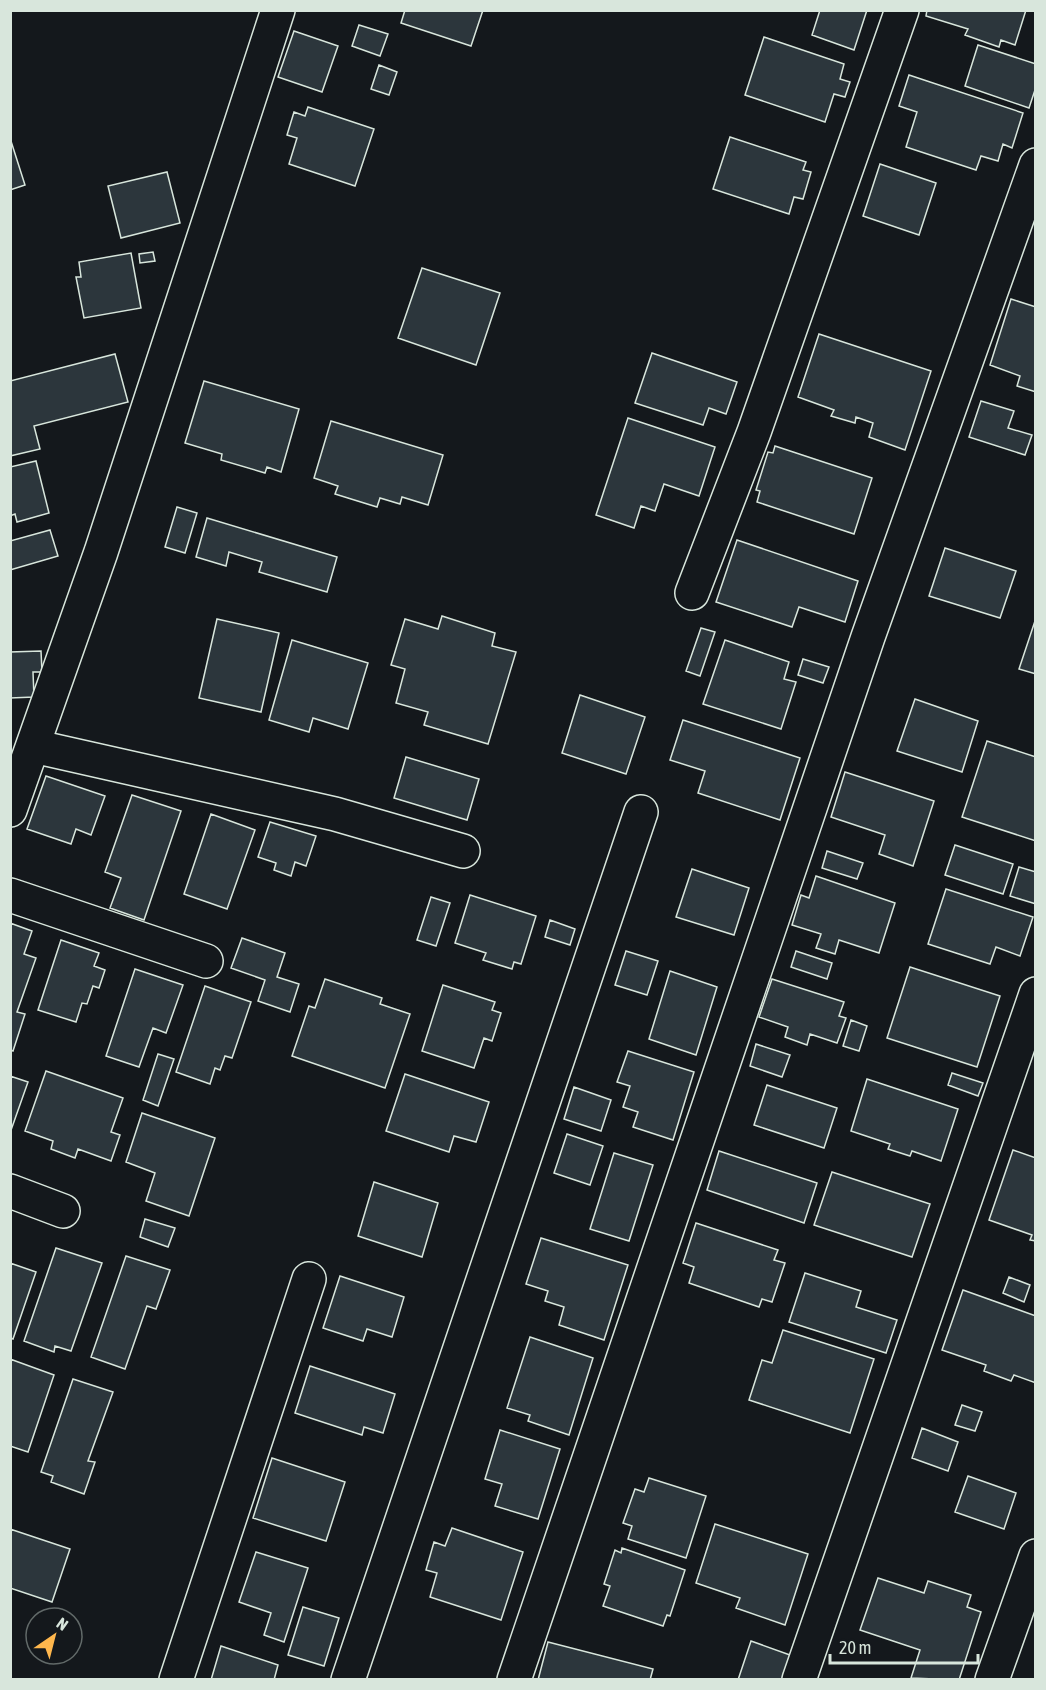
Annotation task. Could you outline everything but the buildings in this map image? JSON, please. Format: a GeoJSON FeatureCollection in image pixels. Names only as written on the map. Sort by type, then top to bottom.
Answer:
{"type":"FeatureCollection","features":[{"type":"Feature","properties":{"kind":"street"},"geometry":{"type":"LineString","coordinates":[[10,810],[105,541],[278,10]]}},
{"type":"Feature","properties":{"kind":"street"},"geometry":{"type":"LineString","coordinates":[[692,592],[754,432],[902,10]]}},
{"type":"Feature","properties":{"kind":"street"},"geometry":{"type":"LineString","coordinates":[[514,1680],[864,649],[1035,165]]}},
{"type":"Feature","properties":{"kind":"street"},"geometry":{"type":"LineString","coordinates":[[33,746],[335,814],[463,851]]}},
{"type":"Feature","properties":{"kind":"street"},"geometry":{"type":"LineString","coordinates":[[348,1680],[640,812]]}},
{"type":"Feature","properties":{"kind":"street"},"geometry":{"type":"LineString","coordinates":[[10,895],[206,961]]}},
{"type":"Feature","properties":{"kind":"street"},"geometry":{"type":"LineString","coordinates":[[799,1680],[1035,994]]}},
{"type":"Feature","properties":{"kind":"street"},"geometry":{"type":"LineString","coordinates":[[10,1191],[63,1211]]}},
{"type":"Feature","properties":{"kind":"street"},"geometry":{"type":"LineString","coordinates":[[176,1680],[309,1279]]}},
{"type":"Feature","properties":{"kind":"street"},"geometry":{"type":"LineString","coordinates":[[992,1680],[1035,1556]]}}]}
